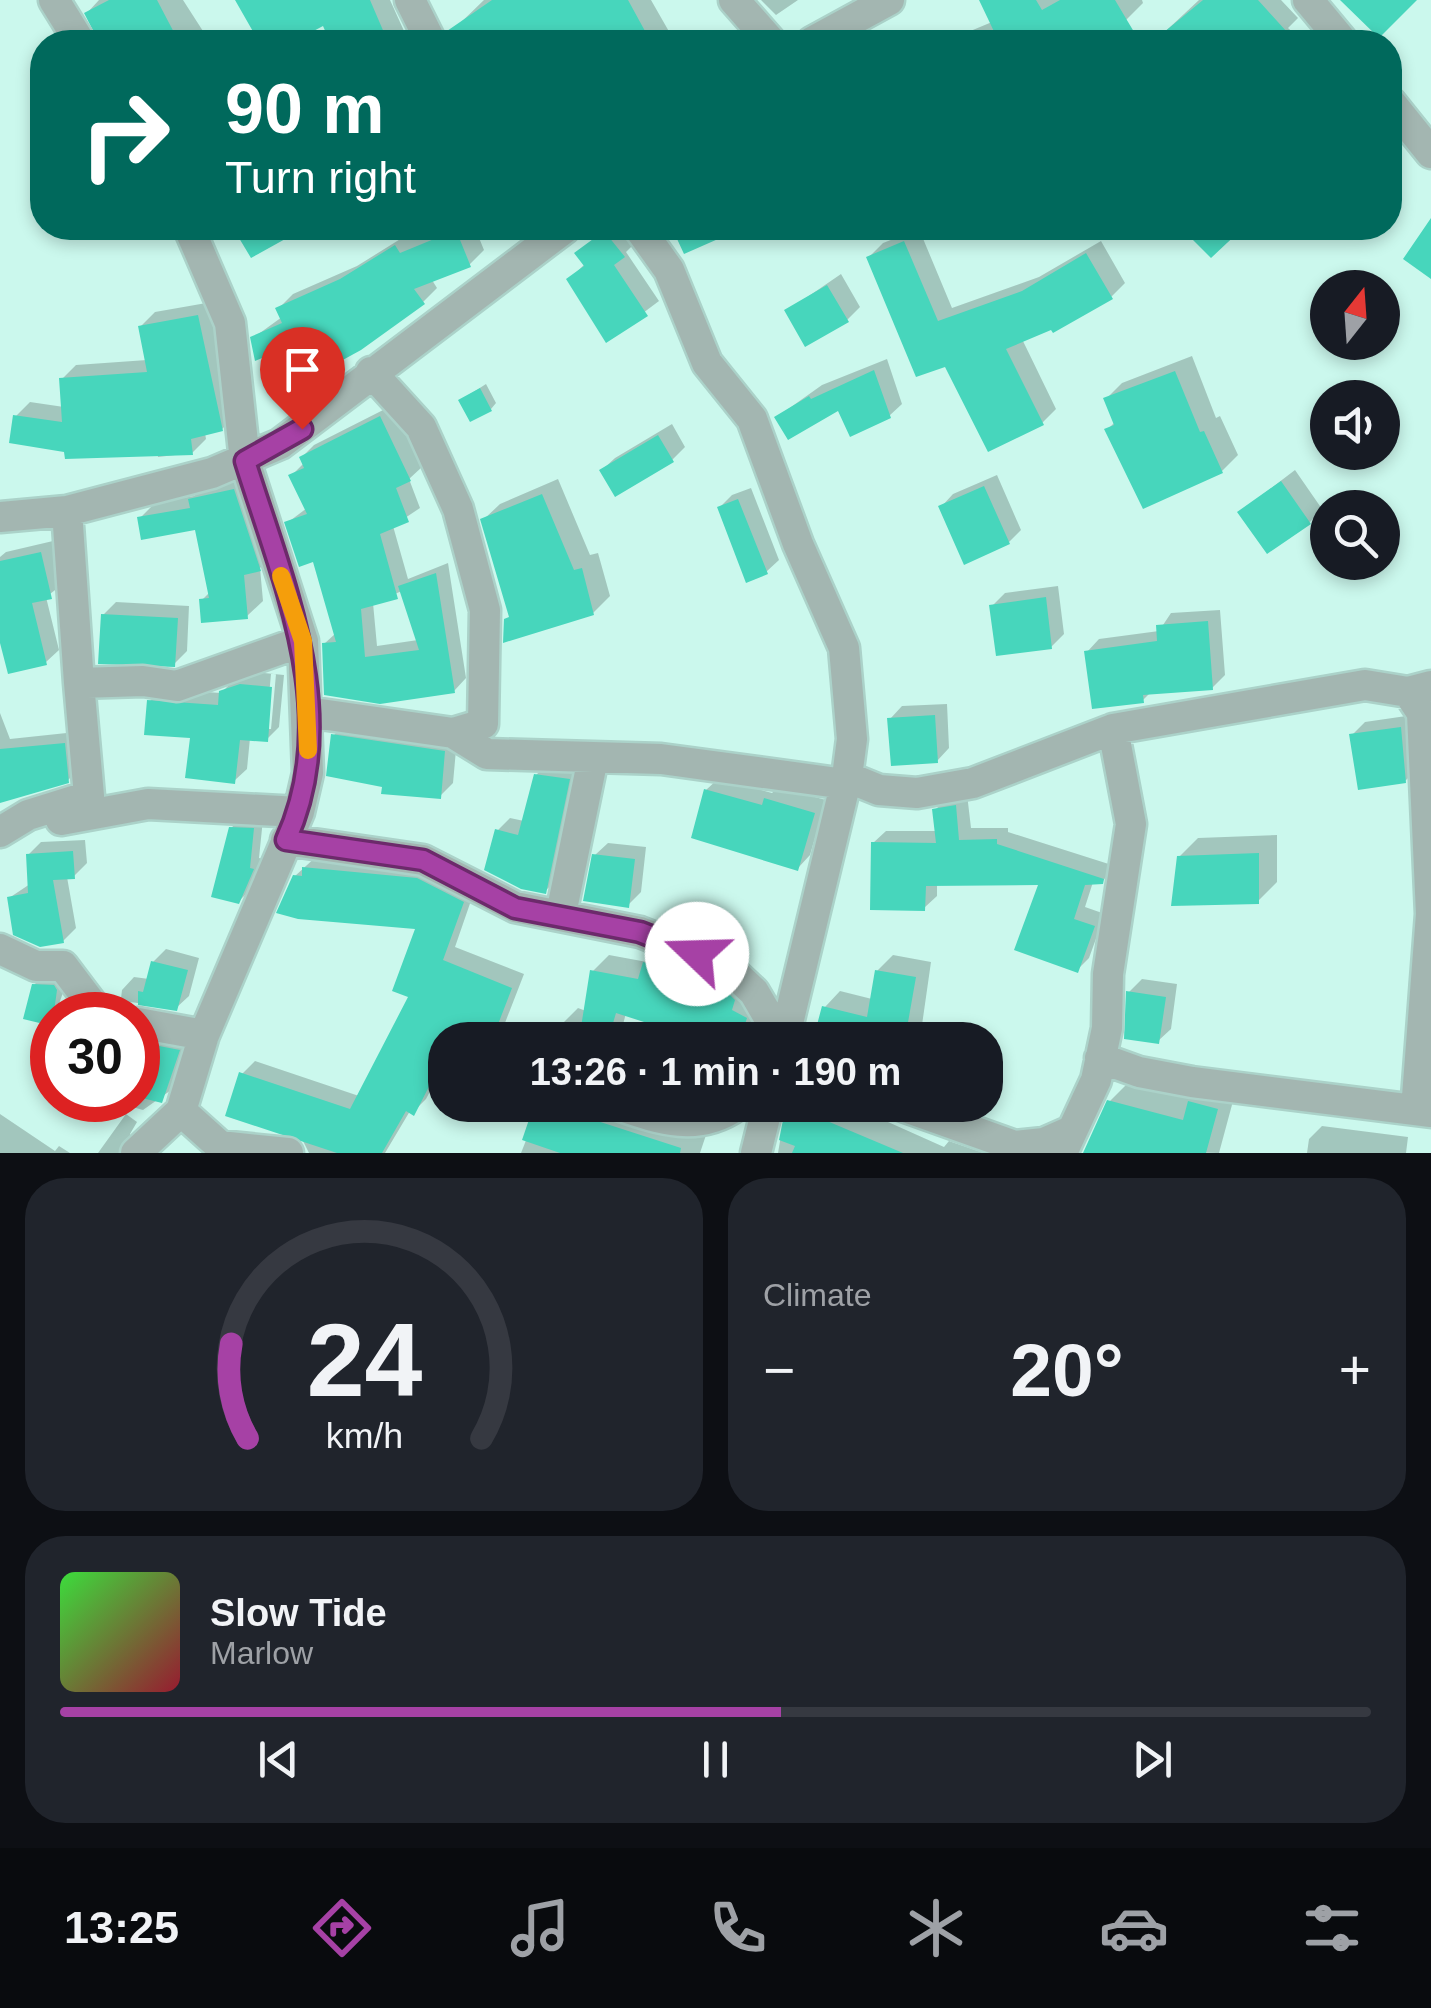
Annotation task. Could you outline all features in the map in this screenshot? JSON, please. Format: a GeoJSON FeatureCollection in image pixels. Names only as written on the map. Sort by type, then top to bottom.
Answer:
{"type":"FeatureCollection","features":[{"type":"Feature","properties":{"kind":"street"},"geometry":{"type":"LineString","coordinates":[[54,0],[73,30]]}},
{"type":"Feature","properties":{"kind":"street"},"geometry":{"type":"LineString","coordinates":[[410,0],[425,30]]}},
{"type":"Feature","properties":{"kind":"street"},"geometry":{"type":"LineString","coordinates":[[734,0],[760,30]]}},
{"type":"Feature","properties":{"kind":"street"},"geometry":{"type":"LineString","coordinates":[[834,30],[889,0]]}},
{"type":"Feature","properties":{"kind":"street"},"geometry":{"type":"LineString","coordinates":[[1308,0],[1332,30]]}},
{"type":"Feature","properties":{"kind":"street"},"geometry":{"type":"LineString","coordinates":[[1402,117],[1431,153]]}},
{"type":"Feature","properties":{"kind":"street"},"geometry":{"type":"LineString","coordinates":[[136,1153],[181,1111],[204,1034],[299,812],[308,773],[303,641],[245,461],[230,323],[195,240]]}},
{"type":"Feature","properties":{"kind":"street"},"geometry":{"type":"LineString","coordinates":[[0,517],[67,511],[245,461],[324,414],[371,372],[540,240]]}},
{"type":"Feature","properties":{"kind":"street"},"geometry":{"type":"LineString","coordinates":[[648,240],[669,270],[707,363],[752,419],[798,544],[844,648],[852,739],[846,781],[787,1022]]}},
{"type":"Feature","properties":{"kind":"street"},"geometry":{"type":"LineString","coordinates":[[371,372],[422,428],[458,508],[485,610],[484,724],[453,733]]}},
{"type":"Feature","properties":{"kind":"street"},"geometry":{"type":"LineString","coordinates":[[0,832],[28,816],[89,796],[67,511]]}},
{"type":"Feature","properties":{"kind":"street"},"geometry":{"type":"LineString","coordinates":[[80,683],[142,680],[177,686],[303,641]]}},
{"type":"Feature","properties":{"kind":"street"},"geometry":{"type":"LineString","coordinates":[[307,712],[453,733],[487,754],[728,765],[916,793],[973,782],[1112,729],[1365,685],[1419,689],[1430,914],[1423,1111],[1192,1082],[1139,1072],[1100,1058]]}},
{"type":"Feature","properties":{"kind":"street"},"geometry":{"type":"LineString","coordinates":[[948,1122],[1016,1146],[1066,1142],[1096,1080],[1131,824],[1112,729]]}},
{"type":"Feature","properties":{"kind":"street"},"geometry":{"type":"LineString","coordinates":[[561,914],[593,758]]}},
{"type":"Feature","properties":{"kind":"street"},"geometry":{"type":"LineString","coordinates":[[28,816],[58,821],[148,804],[299,812]]}},
{"type":"Feature","properties":{"kind":"street"},"geometry":{"type":"LineString","coordinates":[[286,840],[423,860],[515,908],[640,932],[725,965],[754,992],[772,1022]]}},
{"type":"Feature","properties":{"kind":"street"},"geometry":{"type":"LineString","coordinates":[[0,949],[36,966],[63,966],[83,992]]}},
{"type":"Feature","properties":{"kind":"street"},"geometry":{"type":"LineString","coordinates":[[160,1027],[204,1034]]}},
{"type":"Feature","properties":{"kind":"street"},"geometry":{"type":"LineString","coordinates":[[181,1111],[220,1146],[288,1153]]}},
{"type":"Feature","properties":{"kind":"street"},"geometry":{"type":"LineString","coordinates":[[756,1153],[764,1122]]}},
{"type":"Feature","properties":{"kind":"building"},"geometry":{"type":"Polygon","coordinates":[[[109,0],[157,0],[173,30],[93,30],[84,13],[109,0]]]}},
{"type":"Feature","properties":{"kind":"building"},"geometry":{"type":"Polygon","coordinates":[[[235,0],[370,0],[383,30],[325,30],[323,26],[316,30],[252,30],[235,0]]]}},
{"type":"Feature","properties":{"kind":"building"},"geometry":{"type":"Polygon","coordinates":[[[492,0],[628,0],[644,30],[448,30],[492,0]]]}},
{"type":"Feature","properties":{"kind":"building"},"geometry":{"type":"Polygon","coordinates":[[[979,0],[1036,0],[1042,10],[1060,0],[1115,0],[1133,30],[993,30],[979,0]]]}},
{"type":"Feature","properties":{"kind":"building"},"geometry":{"type":"Polygon","coordinates":[[[1203,0],[1258,0],[1285,30],[1167,30],[1203,0]]]}},
{"type":"Feature","properties":{"kind":"building"},"geometry":{"type":"Polygon","coordinates":[[[1340,0],[1417,0],[1387,30],[1371,30],[1340,0]]]}},
{"type":"Feature","properties":{"kind":"building"},"geometry":{"type":"Polygon","coordinates":[[[1431,218],[1431,279],[1403,259],[1431,218]]]}},
{"type":"Feature","properties":{"kind":"building"},"geometry":{"type":"Polygon","coordinates":[[[240,240],[283,240],[251,258],[240,240]]]}},
{"type":"Feature","properties":{"kind":"building"},"geometry":{"type":"Polygon","coordinates":[[[432,240],[460,240],[471,267],[414,289],[425,304],[330,367],[312,337],[255,361],[250,337],[282,323],[275,308],[340,279],[395,245],[400,253],[432,240]]]}},
{"type":"Feature","properties":{"kind":"building"},"geometry":{"type":"Polygon","coordinates":[[[592,240],[611,240],[625,257],[614,265],[648,316],[606,343],[566,279],[584,266],[574,253],[592,240]]]}},
{"type":"Feature","properties":{"kind":"building"},"geometry":{"type":"Polygon","coordinates":[[[678,240],[716,240],[684,254],[678,240]]]}},
{"type":"Feature","properties":{"kind":"building"},"geometry":{"type":"Polygon","coordinates":[[[1193,240],[1230,240],[1211,258],[1193,240]]]}},
{"type":"Feature","properties":{"kind":"building"},"geometry":{"type":"Polygon","coordinates":[[[904,241],[938,321],[1022,291],[1086,253],[1113,299],[1053,333],[1051,330],[1006,349],[1044,425],[988,452],[945,367],[916,377],[866,257],[904,241]]]}},
{"type":"Feature","properties":{"kind":"building"},"geometry":{"type":"Polygon","coordinates":[[[827,285],[849,322],[805,347],[784,310],[827,285]]]}},
{"type":"Feature","properties":{"kind":"building"},"geometry":{"type":"Polygon","coordinates":[[[198,315],[223,431],[191,439],[193,455],[65,459],[64,452],[9,443],[13,415],[62,422],[59,378],[147,372],[138,326],[198,315]]]}},
{"type":"Feature","properties":{"kind":"building"},"geometry":{"type":"Polygon","coordinates":[[[874,370],[891,418],[850,437],[838,411],[788,440],[774,417],[809,396],[811,399],[874,370]]]}},
{"type":"Feature","properties":{"kind":"building"},"geometry":{"type":"Polygon","coordinates":[[[1175,371],[1200,432],[1204,431],[1223,473],[1143,509],[1104,429],[1114,425],[1103,398],[1175,371]]]}},
{"type":"Feature","properties":{"kind":"building"},"geometry":{"type":"Polygon","coordinates":[[[480,388],[492,411],[470,422],[458,400],[480,388]]]}},
{"type":"Feature","properties":{"kind":"building"},"geometry":{"type":"Polygon","coordinates":[[[380,416],[411,481],[396,488],[409,522],[380,534],[398,599],[361,609],[365,657],[419,650],[398,586],[436,573],[455,693],[380,704],[324,695],[322,643],[336,642],[313,562],[299,567],[284,522],[307,514],[288,475],[304,468],[299,457],[380,416]]]}},
{"type":"Feature","properties":{"kind":"building"},"geometry":{"type":"Polygon","coordinates":[[[658,435],[674,462],[615,497],[599,470],[658,435]]]}},
{"type":"Feature","properties":{"kind":"building"},"geometry":{"type":"Polygon","coordinates":[[[1281,481],[1310,525],[1267,554],[1237,512],[1281,481]]]}},
{"type":"Feature","properties":{"kind":"building"},"geometry":{"type":"Polygon","coordinates":[[[984,486],[1010,544],[964,565],[938,506],[984,486]]]}},
{"type":"Feature","properties":{"kind":"building"},"geometry":{"type":"Polygon","coordinates":[[[234,489],[261,571],[244,575],[248,619],[201,623],[199,599],[209,598],[195,530],[141,540],[137,517],[190,508],[188,499],[234,489]]]}},
{"type":"Feature","properties":{"kind":"building"},"geometry":{"type":"Polygon","coordinates":[[[542,494],[574,570],[582,568],[594,615],[503,643],[504,619],[509,617],[480,519],[542,494]]]}},
{"type":"Feature","properties":{"kind":"building"},"geometry":{"type":"Polygon","coordinates":[[[738,499],[768,574],[746,583],[717,507],[738,499]]]}},
{"type":"Feature","properties":{"kind":"building"},"geometry":{"type":"Polygon","coordinates":[[[41,552],[52,599],[32,603],[47,665],[8,674],[0,643],[0,561],[41,552]]]}},
{"type":"Feature","properties":{"kind":"building"},"geometry":{"type":"Polygon","coordinates":[[[1046,597],[1052,649],[996,656],[989,605],[1046,597]]]}},
{"type":"Feature","properties":{"kind":"building"},"geometry":{"type":"Polygon","coordinates":[[[101,614],[178,618],[175,667],[98,664],[101,614]]]}},
{"type":"Feature","properties":{"kind":"building"},"geometry":{"type":"Polygon","coordinates":[[[1208,621],[1213,690],[1143,695],[1144,703],[1092,709],[1084,651],[1157,641],[1156,625],[1208,621]]]}},
{"type":"Feature","properties":{"kind":"building"},"geometry":{"type":"Polygon","coordinates":[[[240,684],[272,687],[268,742],[240,740],[235,784],[185,778],[190,738],[144,735],[147,700],[218,705],[219,691],[240,684]]]}},
{"type":"Feature","properties":{"kind":"building"},"geometry":{"type":"Polygon","coordinates":[[[935,715],[938,763],[891,766],[887,718],[935,715]]]}},
{"type":"Feature","properties":{"kind":"building"},"geometry":{"type":"Polygon","coordinates":[[[1401,727],[1406,783],[1358,790],[1349,734],[1401,727]]]}},
{"type":"Feature","properties":{"kind":"building"},"geometry":{"type":"Polygon","coordinates":[[[331,734],[445,751],[441,799],[381,794],[382,787],[326,776],[331,734]]]}},
{"type":"Feature","properties":{"kind":"building"},"geometry":{"type":"Polygon","coordinates":[[[65,743],[69,783],[0,803],[0,749],[65,743]]]}},
{"type":"Feature","properties":{"kind":"building"},"geometry":{"type":"Polygon","coordinates":[[[534,774],[570,779],[546,894],[521,889],[484,870],[495,829],[518,835],[534,774]]]}},
{"type":"Feature","properties":{"kind":"building"},"geometry":{"type":"Polygon","coordinates":[[[704,789],[762,805],[764,798],[815,813],[798,871],[691,838],[704,789]]]}},
{"type":"Feature","properties":{"kind":"building"},"geometry":{"type":"Polygon","coordinates":[[[956,805],[959,840],[997,839],[997,844],[1104,879],[1103,884],[1085,885],[1074,919],[1095,926],[1078,973],[1014,950],[1038,885],[926,886],[925,911],[870,910],[871,842],[936,843],[932,809],[956,805]]]}},
{"type":"Feature","properties":{"kind":"building"},"geometry":{"type":"Polygon","coordinates":[[[229,827],[254,828],[250,868],[254,869],[239,904],[211,897],[229,827]]]}},
{"type":"Feature","properties":{"kind":"building"},"geometry":{"type":"Polygon","coordinates":[[[73,851],[75,879],[53,880],[64,943],[40,947],[13,935],[7,897],[28,893],[26,854],[73,851]]]}},
{"type":"Feature","properties":{"kind":"building"},"geometry":{"type":"Polygon","coordinates":[[[1259,853],[1259,904],[1171,906],[1177,856],[1259,853]]]}},
{"type":"Feature","properties":{"kind":"building"},"geometry":{"type":"Polygon","coordinates":[[[592,854],[635,859],[629,908],[583,901],[592,854]]]}},
{"type":"Feature","properties":{"kind":"building"},"geometry":{"type":"Polygon","coordinates":[[[302,867],[417,878],[464,902],[443,960],[512,988],[499,1022],[428,1022],[428,1088],[414,1116],[406,1111],[382,1153],[337,1153],[225,1116],[239,1072],[350,1109],[408,997],[392,991],[415,929],[298,919],[276,913],[293,875],[302,876],[302,867]]]}},
{"type":"Feature","properties":{"kind":"building"},"geometry":{"type":"Polygon","coordinates":[[[151,961],[188,970],[177,1011],[160,1008],[160,992],[143,992],[151,961]]]}},
{"type":"Feature","properties":{"kind":"building"},"geometry":{"type":"Polygon","coordinates":[[[643,962],[723,988],[735,1000],[732,1010],[747,1018],[746,1022],[644,1022],[616,1013],[613,1022],[582,1022],[590,970],[638,979],[643,962]]]}},
{"type":"Feature","properties":{"kind":"building"},"geometry":{"type":"Polygon","coordinates":[[[875,970],[916,977],[908,1022],[818,1022],[822,1006],[867,1017],[875,970]]]}},
{"type":"Feature","properties":{"kind":"building"},"geometry":{"type":"Polygon","coordinates":[[[32,984],[54,985],[57,992],[30,992],[30,1021],[23,1019],[32,984]]]}},
{"type":"Feature","properties":{"kind":"building"},"geometry":{"type":"Polygon","coordinates":[[[1126,991],[1166,997],[1159,1044],[1124,1039],[1126,991]]]}},
{"type":"Feature","properties":{"kind":"building"},"geometry":{"type":"Polygon","coordinates":[[[160,1046],[180,1050],[160,1102],[160,1046]]]}},
{"type":"Feature","properties":{"kind":"building"},"geometry":{"type":"Polygon","coordinates":[[[1107,1100],[1183,1120],[1188,1101],[1218,1109],[1206,1153],[1083,1153],[1107,1100]]]}},
{"type":"Feature","properties":{"kind":"building"},"geometry":{"type":"Polygon","coordinates":[[[528,1122],[600,1122],[681,1148],[680,1153],[560,1153],[522,1140],[528,1122]]]}},
{"type":"Feature","properties":{"kind":"building"},"geometry":{"type":"Polygon","coordinates":[[[783,1122],[829,1122],[903,1153],[792,1153],[795,1146],[779,1140],[783,1122]]]}},
{"type":"Feature","properties":{"kind":"slow traffic"},"geometry":{"type":"LineString","coordinates":[[281,576],[303,641],[308,750]]}},
{"type":"Feature","properties":{"kind":"route"},"geometry":{"type":"LineString","coordinates":[[302,429],[245,461],[303,641],[308,773],[299,812],[286,840],[367,855],[423,860],[515,908],[640,932],[697,954]]}}]}
